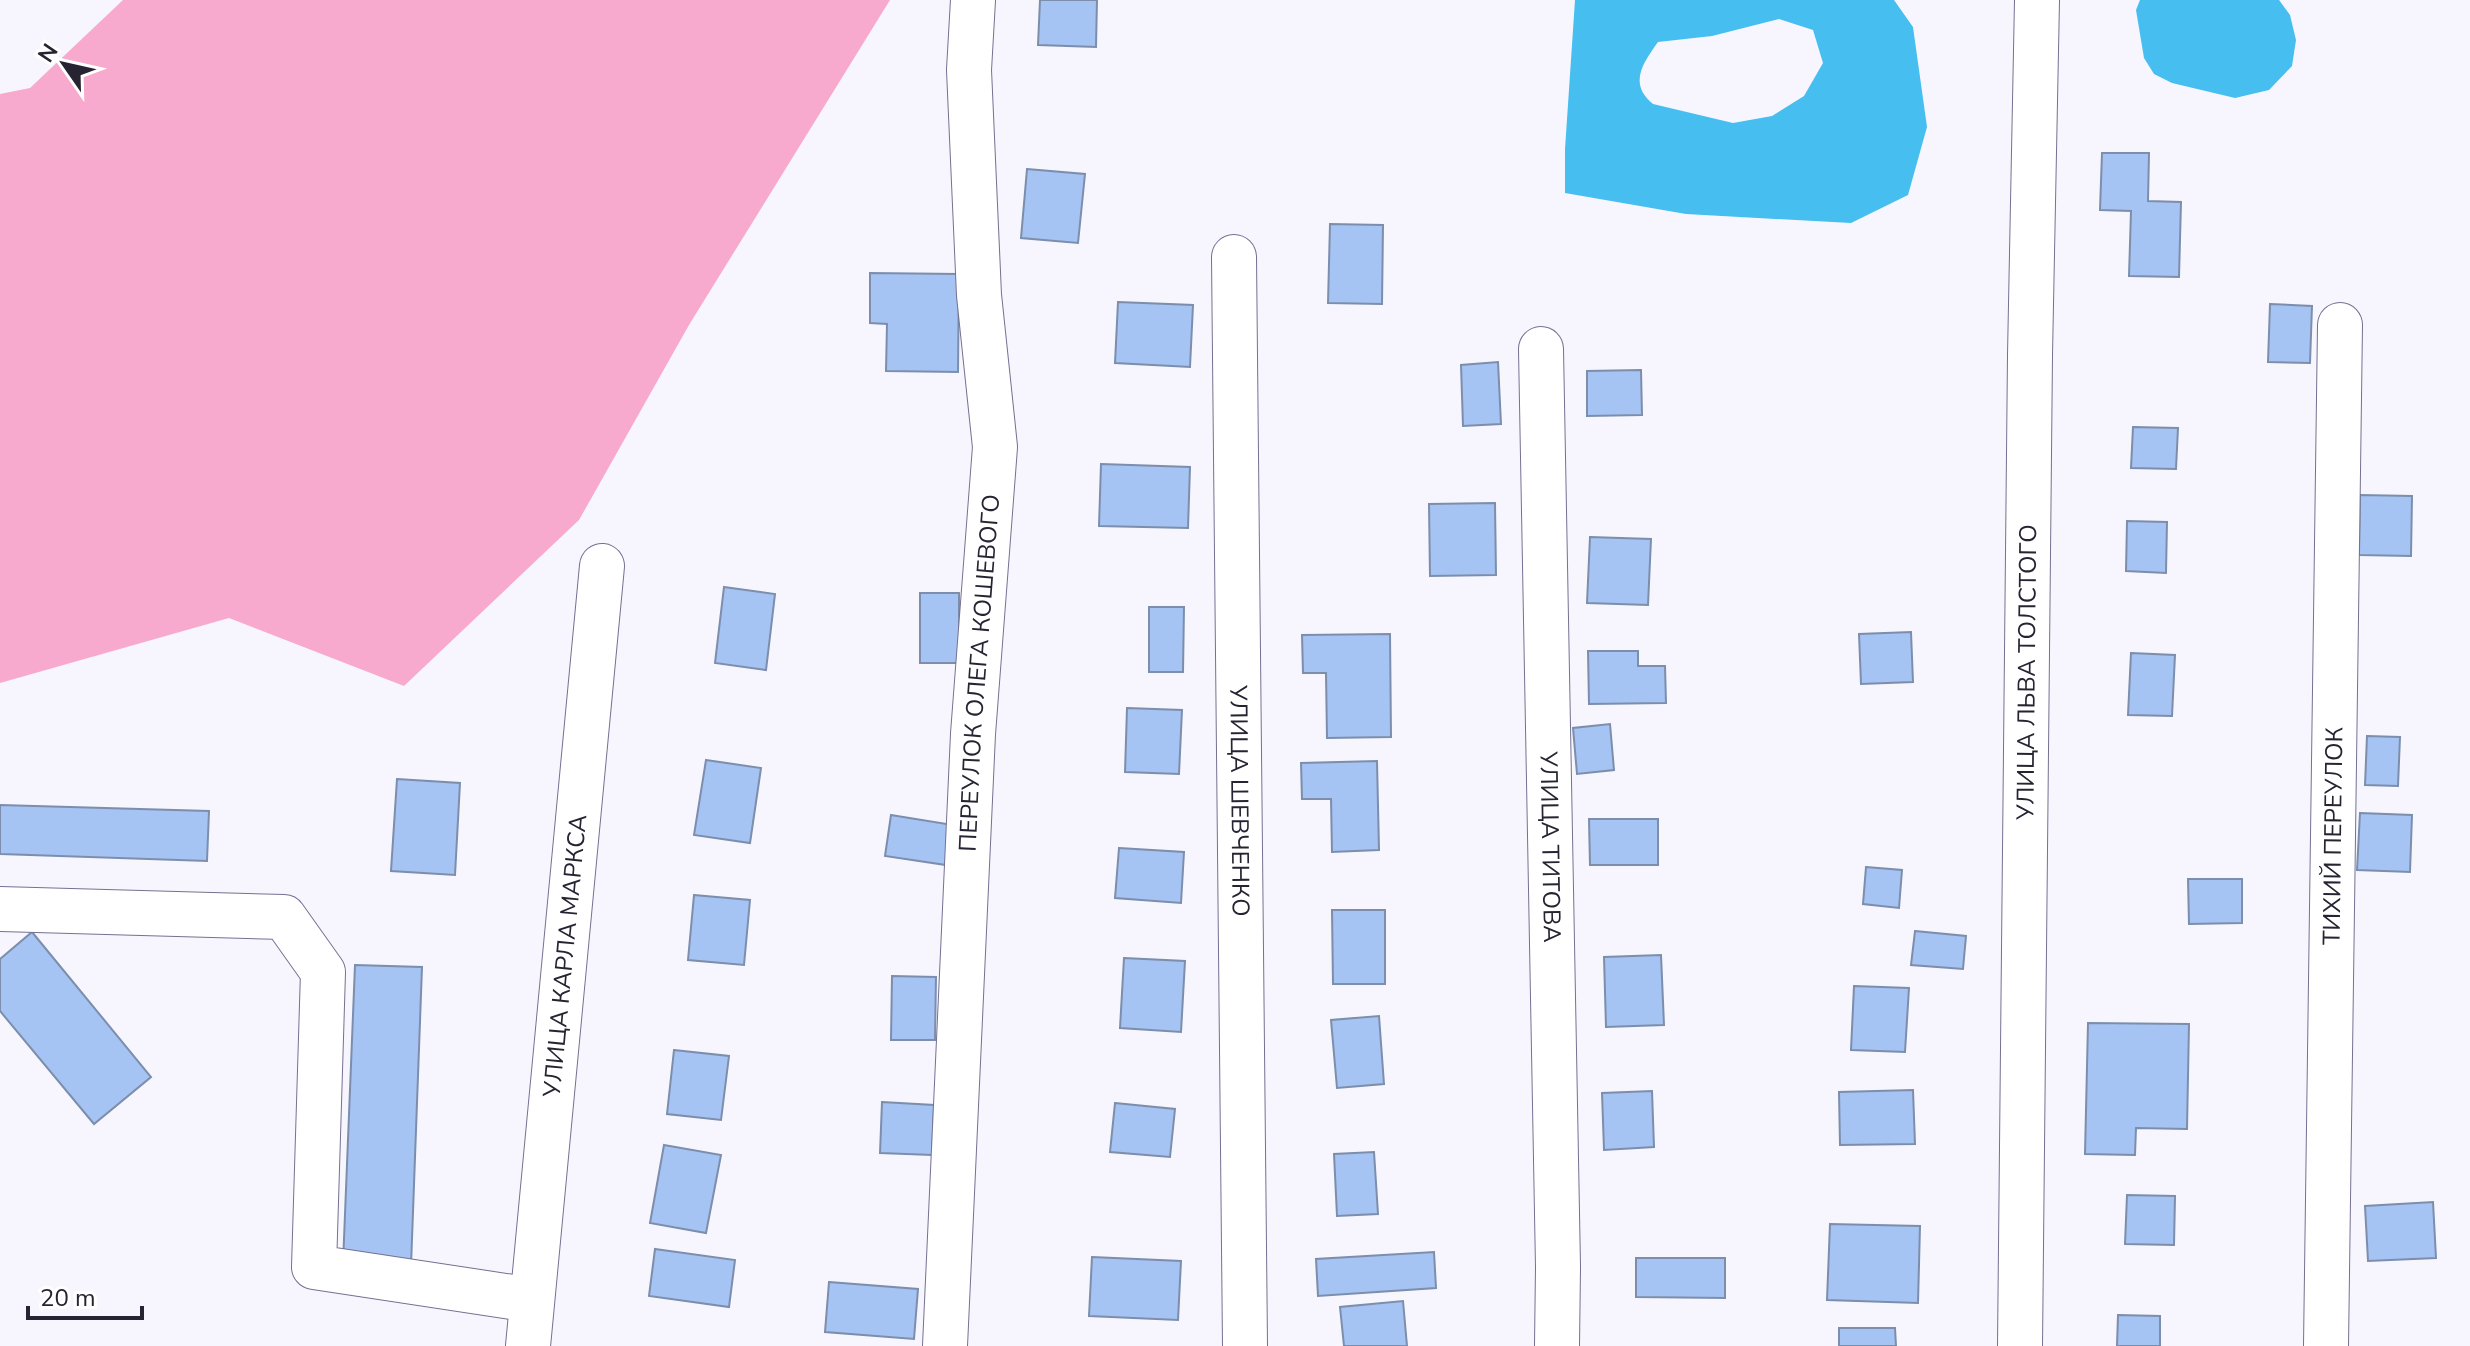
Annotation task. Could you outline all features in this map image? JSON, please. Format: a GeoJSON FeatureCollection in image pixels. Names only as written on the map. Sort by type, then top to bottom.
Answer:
{"type":"FeatureCollection","features":[{"type":"Feature","properties":{"kind":"street","name":"ПЕРЕУЛОК ОЛЕГА КОШЕВОГО"},"geometry":{"type":"LineString","coordinates":[[945,1346],[973,734],[995,447],[979,295],[969,70],[973,0]]}},
{"type":"Feature","properties":{"kind":"street","name":"УЛИЦА ЛЬВА ТОЛСТОГО"},"geometry":{"type":"LineString","coordinates":[[2020,1346],[2030,355],[2037,0]]}},
{"type":"Feature","properties":{"kind":"street","name":"УЛИЦА ШЕВЧЕНКО"},"geometry":{"type":"LineString","coordinates":[[1234,257],[1245,1346]]}},
{"type":"Feature","properties":{"kind":"street","name":"ТИХИЙ ПЕРЕУЛОК"},"geometry":{"type":"LineString","coordinates":[[2326,1346],[2340,325]]}},
{"type":"Feature","properties":{"kind":"street","name":"УЛИЦА ТИТОВА"},"geometry":{"type":"LineString","coordinates":[[1541,349],[1557,1346]]}},
{"type":"Feature","properties":{"kind":"street","name":"УЛИЦА КАРЛА МАРКСА"},"geometry":{"type":"LineString","coordinates":[[528,1346],[602,566]]}},
{"type":"Feature","properties":{"kind":"street"},"geometry":{"type":"LineString","coordinates":[[0,909],[284,917],[323,972],[314,1267],[532,1300]]}},
{"type":"Feature","properties":{"kind":"shaded area"},"geometry":{"type":"Polygon","coordinates":[[[123,0],[890,0],[689,325],[579,520],[404,686],[229,618],[0,683],[0,94],[30,88],[123,0]]]}},
{"type":"Feature","properties":{"kind":"water"},"geometry":{"type":"Polygon","coordinates":[[[1575,0],[1894,0],[1913,27],[1927,127],[1908,195],[1851,223],[1686,214],[1565,193],[1575,0]],[[1779,19],[1712,36],[1658,42],[1640,73],[1641,89],[1653,104],[1733,123],[1772,116],[1804,96],[1823,63],[1813,30],[1779,19]]]}},
{"type":"Feature","properties":{"kind":"water"},"geometry":{"type":"Polygon","coordinates":[[[2140,0],[2279,0],[2290,15],[2296,40],[2292,66],[2269,90],[2235,98],[2172,83],[2154,74],[2144,58],[2136,10],[2140,0]]]}},
{"type":"Feature","properties":{"kind":"building"},"geometry":{"type":"Polygon","coordinates":[[[1040,0],[1097,0],[1096,47],[1038,45],[1040,0]]]}},
{"type":"Feature","properties":{"kind":"building"},"geometry":{"type":"Polygon","coordinates":[[[2102,153],[2149,153],[2148,201],[2181,202],[2179,277],[2129,276],[2131,211],[2100,210],[2102,153]]]}},
{"type":"Feature","properties":{"kind":"building"},"geometry":{"type":"Polygon","coordinates":[[[1027,169],[1085,174],[1078,243],[1021,238],[1027,169]]]}},
{"type":"Feature","properties":{"kind":"building"},"geometry":{"type":"Polygon","coordinates":[[[1330,224],[1383,225],[1382,304],[1328,303],[1330,224]]]}},
{"type":"Feature","properties":{"kind":"building"},"geometry":{"type":"Polygon","coordinates":[[[870,273],[959,274],[958,372],[886,371],[887,324],[870,323],[870,273]]]}},
{"type":"Feature","properties":{"kind":"building"},"geometry":{"type":"Polygon","coordinates":[[[1118,302],[1193,305],[1190,367],[1115,363],[1118,302]]]}},
{"type":"Feature","properties":{"kind":"building"},"geometry":{"type":"Polygon","coordinates":[[[2270,304],[2312,306],[2310,363],[2268,362],[2270,304]]]}},
{"type":"Feature","properties":{"kind":"building"},"geometry":{"type":"Polygon","coordinates":[[[1498,362],[1501,424],[1463,426],[1461,365],[1498,362]]]}},
{"type":"Feature","properties":{"kind":"building"},"geometry":{"type":"Polygon","coordinates":[[[1641,370],[1642,415],[1587,416],[1587,371],[1641,370]]]}},
{"type":"Feature","properties":{"kind":"building"},"geometry":{"type":"Polygon","coordinates":[[[2133,427],[2178,428],[2176,469],[2131,468],[2133,427]]]}},
{"type":"Feature","properties":{"kind":"building"},"geometry":{"type":"Polygon","coordinates":[[[1101,464],[1190,467],[1188,528],[1099,526],[1101,464]]]}},
{"type":"Feature","properties":{"kind":"building"},"geometry":{"type":"Polygon","coordinates":[[[2360,495],[2412,496],[2411,556],[2359,555],[2360,495]]]}},
{"type":"Feature","properties":{"kind":"building"},"geometry":{"type":"Polygon","coordinates":[[[1495,503],[1496,575],[1430,576],[1429,504],[1495,503]]]}},
{"type":"Feature","properties":{"kind":"building"},"geometry":{"type":"Polygon","coordinates":[[[2127,521],[2167,522],[2166,573],[2126,571],[2127,521]]]}},
{"type":"Feature","properties":{"kind":"building"},"geometry":{"type":"Polygon","coordinates":[[[1590,537],[1651,539],[1648,605],[1587,603],[1590,537]]]}},
{"type":"Feature","properties":{"kind":"building"},"geometry":{"type":"Polygon","coordinates":[[[724,587],[775,594],[766,670],[715,663],[724,587]]]}},
{"type":"Feature","properties":{"kind":"building"},"geometry":{"type":"Polygon","coordinates":[[[920,593],[959,593],[959,663],[920,663],[920,593]]]}},
{"type":"Feature","properties":{"kind":"building"},"geometry":{"type":"Polygon","coordinates":[[[1149,607],[1184,607],[1183,672],[1149,672],[1149,607]]]}},
{"type":"Feature","properties":{"kind":"building"},"geometry":{"type":"Polygon","coordinates":[[[1911,632],[1913,682],[1861,684],[1859,634],[1911,632]]]}},
{"type":"Feature","properties":{"kind":"building"},"geometry":{"type":"Polygon","coordinates":[[[1390,634],[1391,737],[1327,738],[1326,673],[1303,673],[1302,635],[1390,634]]]}},
{"type":"Feature","properties":{"kind":"building"},"geometry":{"type":"Polygon","coordinates":[[[1588,651],[1638,651],[1638,666],[1665,666],[1666,703],[1589,704],[1588,651]]]}},
{"type":"Feature","properties":{"kind":"building"},"geometry":{"type":"Polygon","coordinates":[[[2131,653],[2175,655],[2172,716],[2128,715],[2131,653]]]}},
{"type":"Feature","properties":{"kind":"building"},"geometry":{"type":"Polygon","coordinates":[[[1127,708],[1182,710],[1179,774],[1125,772],[1127,708]]]}},
{"type":"Feature","properties":{"kind":"building"},"geometry":{"type":"Polygon","coordinates":[[[1610,724],[1614,770],[1577,774],[1573,728],[1610,724]]]}},
{"type":"Feature","properties":{"kind":"building"},"geometry":{"type":"Polygon","coordinates":[[[2367,736],[2400,737],[2398,786],[2365,785],[2367,736]]]}},
{"type":"Feature","properties":{"kind":"building"},"geometry":{"type":"Polygon","coordinates":[[[706,760],[761,768],[750,843],[694,835],[706,760]]]}},
{"type":"Feature","properties":{"kind":"building"},"geometry":{"type":"Polygon","coordinates":[[[1377,761],[1379,850],[1332,852],[1331,799],[1302,799],[1301,763],[1377,761]]]}},
{"type":"Feature","properties":{"kind":"building"},"geometry":{"type":"Polygon","coordinates":[[[397,779],[460,783],[455,875],[391,871],[397,779]]]}},
{"type":"Feature","properties":{"kind":"building"},"geometry":{"type":"Polygon","coordinates":[[[0,805],[209,811],[207,861],[0,854],[0,805]]]}},
{"type":"Feature","properties":{"kind":"building"},"geometry":{"type":"Polygon","coordinates":[[[2360,813],[2412,815],[2410,872],[2357,870],[2360,813]]]}},
{"type":"Feature","properties":{"kind":"building"},"geometry":{"type":"Polygon","coordinates":[[[891,815],[953,825],[946,865],[885,856],[891,815]]]}},
{"type":"Feature","properties":{"kind":"building"},"geometry":{"type":"Polygon","coordinates":[[[1589,819],[1658,819],[1658,865],[1590,865],[1589,819]]]}},
{"type":"Feature","properties":{"kind":"building"},"geometry":{"type":"Polygon","coordinates":[[[1119,848],[1184,852],[1181,903],[1115,898],[1119,848]]]}},
{"type":"Feature","properties":{"kind":"building"},"geometry":{"type":"Polygon","coordinates":[[[1866,867],[1902,870],[1899,908],[1863,904],[1866,867]]]}},
{"type":"Feature","properties":{"kind":"building"},"geometry":{"type":"Polygon","coordinates":[[[2188,879],[2242,879],[2242,923],[2189,924],[2188,879]]]}},
{"type":"Feature","properties":{"kind":"building"},"geometry":{"type":"Polygon","coordinates":[[[694,895],[750,900],[744,965],[688,960],[694,895]]]}},
{"type":"Feature","properties":{"kind":"building"},"geometry":{"type":"Polygon","coordinates":[[[1332,910],[1385,910],[1385,984],[1333,984],[1332,910]]]}},
{"type":"Feature","properties":{"kind":"building"},"geometry":{"type":"Polygon","coordinates":[[[1915,931],[1966,936],[1963,969],[1911,965],[1915,931]]]}},
{"type":"Feature","properties":{"kind":"building"},"geometry":{"type":"Polygon","coordinates":[[[32,932],[151,1077],[94,1124],[0,1011],[0,959],[32,932]]]}},
{"type":"Feature","properties":{"kind":"building"},"geometry":{"type":"Polygon","coordinates":[[[1661,955],[1664,1025],[1606,1027],[1604,957],[1661,955]]]}},
{"type":"Feature","properties":{"kind":"building"},"geometry":{"type":"Polygon","coordinates":[[[1124,958],[1185,961],[1181,1032],[1120,1028],[1124,958]]]}},
{"type":"Feature","properties":{"kind":"building"},"geometry":{"type":"Polygon","coordinates":[[[355,965],[422,967],[411,1266],[343,1264],[355,965]]]}},
{"type":"Feature","properties":{"kind":"building"},"geometry":{"type":"Polygon","coordinates":[[[892,976],[936,977],[935,1040],[891,1040],[892,976]]]}},
{"type":"Feature","properties":{"kind":"building"},"geometry":{"type":"Polygon","coordinates":[[[1854,986],[1909,988],[1905,1052],[1851,1050],[1854,986]]]}},
{"type":"Feature","properties":{"kind":"building"},"geometry":{"type":"Polygon","coordinates":[[[1379,1016],[1384,1084],[1337,1088],[1331,1020],[1379,1016]]]}},
{"type":"Feature","properties":{"kind":"building"},"geometry":{"type":"Polygon","coordinates":[[[2088,1023],[2189,1024],[2187,1129],[2136,1128],[2135,1155],[2085,1154],[2088,1023]]]}},
{"type":"Feature","properties":{"kind":"building"},"geometry":{"type":"Polygon","coordinates":[[[674,1050],[729,1056],[721,1120],[667,1114],[674,1050]]]}},
{"type":"Feature","properties":{"kind":"building"},"geometry":{"type":"Polygon","coordinates":[[[1913,1090],[1915,1144],[1840,1145],[1839,1092],[1913,1090]]]}},
{"type":"Feature","properties":{"kind":"building"},"geometry":{"type":"Polygon","coordinates":[[[1652,1091],[1654,1147],[1604,1150],[1602,1093],[1652,1091]]]}},
{"type":"Feature","properties":{"kind":"building"},"geometry":{"type":"Polygon","coordinates":[[[882,1102],[934,1105],[932,1155],[880,1153],[882,1102]]]}},
{"type":"Feature","properties":{"kind":"building"},"geometry":{"type":"Polygon","coordinates":[[[1115,1103],[1175,1109],[1170,1157],[1110,1152],[1115,1103]]]}},
{"type":"Feature","properties":{"kind":"building"},"geometry":{"type":"Polygon","coordinates":[[[664,1145],[721,1155],[706,1233],[650,1223],[664,1145]]]}},
{"type":"Feature","properties":{"kind":"building"},"geometry":{"type":"Polygon","coordinates":[[[1374,1152],[1378,1214],[1337,1216],[1334,1154],[1374,1152]]]}},
{"type":"Feature","properties":{"kind":"building"},"geometry":{"type":"Polygon","coordinates":[[[2127,1195],[2175,1196],[2174,1245],[2125,1244],[2127,1195]]]}},
{"type":"Feature","properties":{"kind":"building"},"geometry":{"type":"Polygon","coordinates":[[[2433,1202],[2436,1258],[2368,1261],[2365,1206],[2433,1202]]]}},
{"type":"Feature","properties":{"kind":"building"},"geometry":{"type":"Polygon","coordinates":[[[1830,1224],[1920,1226],[1918,1303],[1827,1300],[1830,1224]]]}},
{"type":"Feature","properties":{"kind":"building"},"geometry":{"type":"Polygon","coordinates":[[[655,1249],[735,1260],[729,1307],[649,1296],[655,1249]]]}},
{"type":"Feature","properties":{"kind":"building"},"geometry":{"type":"Polygon","coordinates":[[[1434,1252],[1436,1288],[1318,1296],[1316,1259],[1434,1252]]]}},
{"type":"Feature","properties":{"kind":"building"},"geometry":{"type":"Polygon","coordinates":[[[1092,1257],[1181,1261],[1178,1320],[1089,1316],[1092,1257]]]}},
{"type":"Feature","properties":{"kind":"building"},"geometry":{"type":"Polygon","coordinates":[[[1636,1258],[1725,1258],[1725,1298],[1636,1297],[1636,1258]]]}},
{"type":"Feature","properties":{"kind":"building"},"geometry":{"type":"Polygon","coordinates":[[[829,1282],[918,1289],[914,1339],[825,1332],[829,1282]]]}},
{"type":"Feature","properties":{"kind":"building"},"geometry":{"type":"Polygon","coordinates":[[[1403,1301],[1407,1346],[1344,1346],[1340,1307],[1403,1301]]]}},
{"type":"Feature","properties":{"kind":"building"},"geometry":{"type":"Polygon","coordinates":[[[2118,1315],[2160,1316],[2160,1346],[2117,1346],[2118,1315]]]}},
{"type":"Feature","properties":{"kind":"building"},"geometry":{"type":"Polygon","coordinates":[[[1839,1328],[1895,1328],[1896,1346],[1839,1346],[1839,1328]]]}}]}
